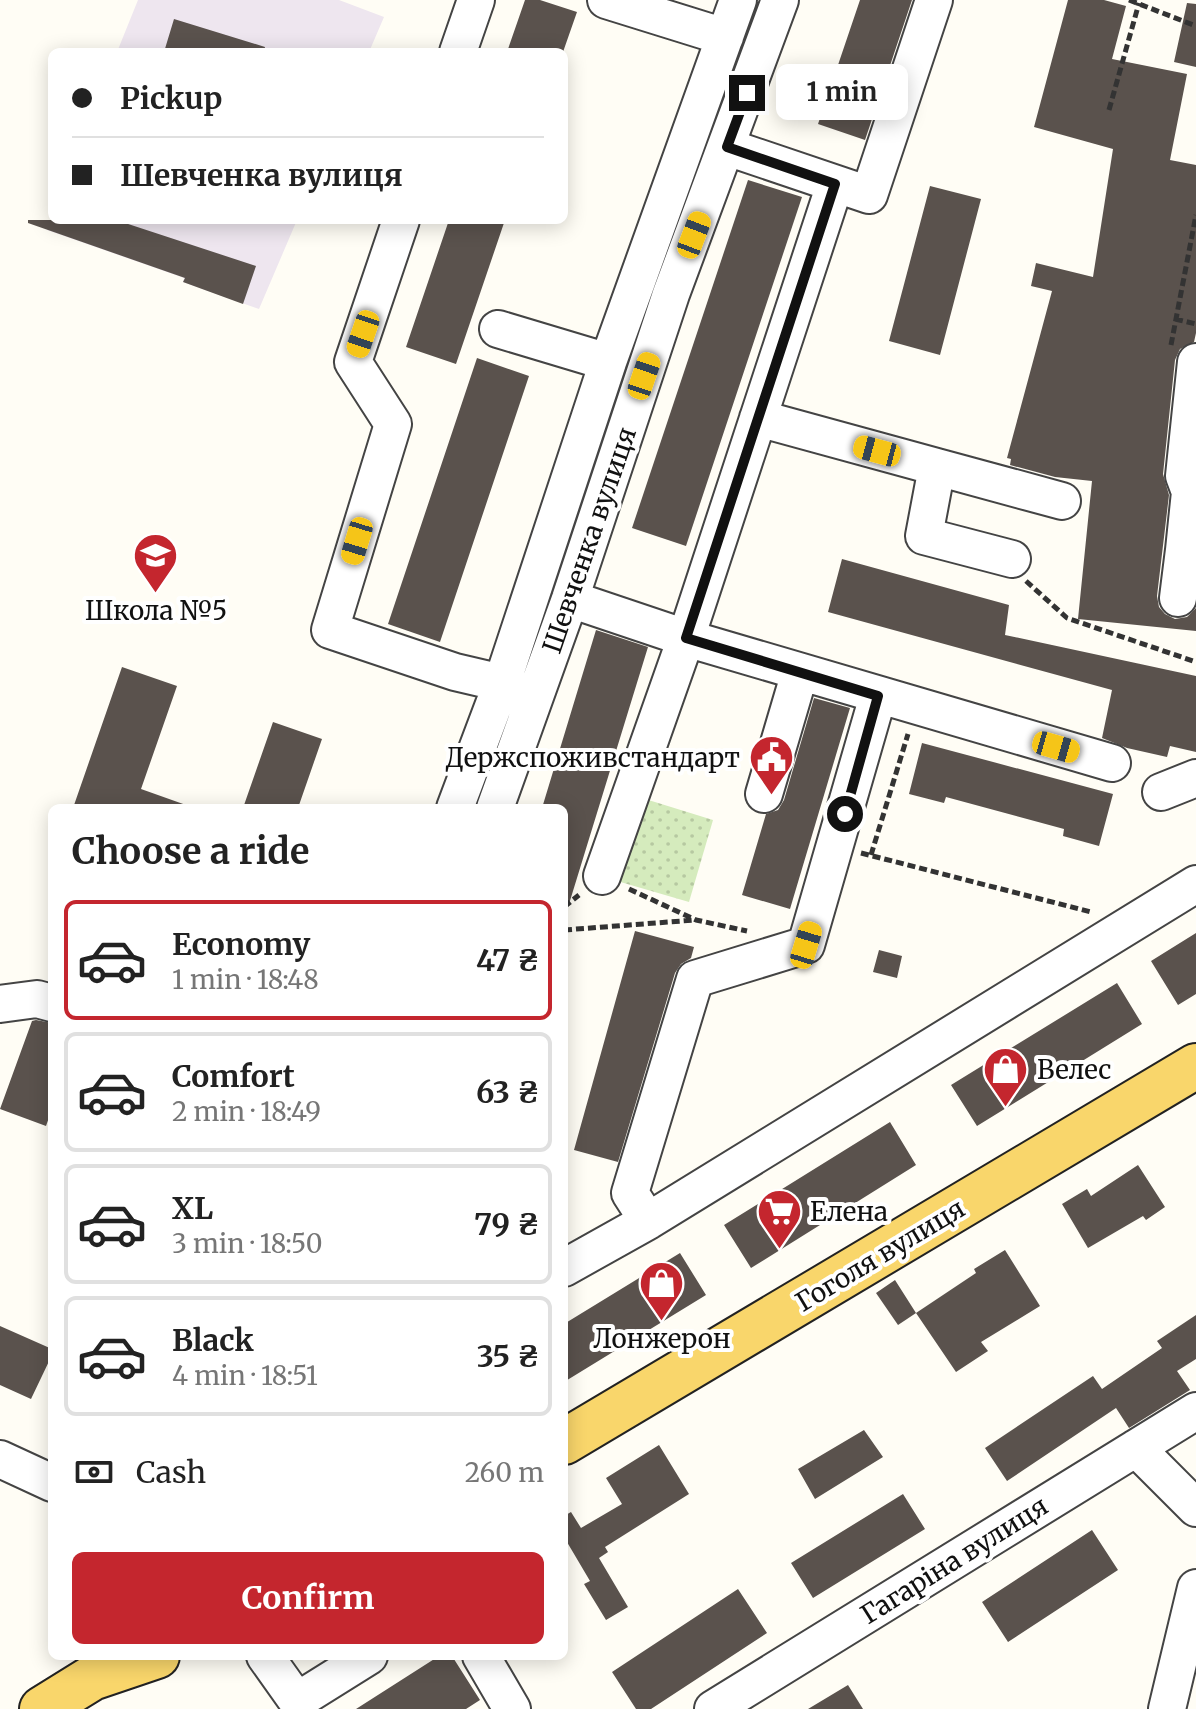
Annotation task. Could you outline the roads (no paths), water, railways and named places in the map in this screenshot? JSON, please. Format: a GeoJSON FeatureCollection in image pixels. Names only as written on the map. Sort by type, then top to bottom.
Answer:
{"type":"FeatureCollection","features":[{"type":"Feature","properties":{"kind":"main road","name":"Гоголя вулиця"},"geometry":{"type":"LineString","coordinates":[[568,1440],[1196,1066]]}},
{"type":"Feature","properties":{"kind":"main road"},"geometry":{"type":"LineString","coordinates":[[42,1709],[102,1667],[137,1660]]}},
{"type":"Feature","properties":{"kind":"street"},"geometry":{"type":"LineString","coordinates":[[459,48],[476,0]]}},
{"type":"Feature","properties":{"kind":"street"},"geometry":{"type":"LineString","coordinates":[[606,0],[725,37]]}},
{"type":"Feature","properties":{"kind":"street","name":"Шевченка вулиця"},"geometry":{"type":"LineString","coordinates":[[457,804],[502,683],[608,362],[738,0]]}},
{"type":"Feature","properties":{"kind":"street","name":"Шевченка вулиця"},"geometry":{"type":"LineString","coordinates":[[496,804],[572,592],[671,294],[780,0]]}},
{"type":"Feature","properties":{"kind":"street"},"geometry":{"type":"LineString","coordinates":[[727,147],[869,195],[934,0]]}},
{"type":"Feature","properties":{"kind":"street"},"geometry":{"type":"LineString","coordinates":[[602,876],[686,638],[835,184]]}},
{"type":"Feature","properties":{"kind":"street"},"geometry":{"type":"LineString","coordinates":[[400,224],[353,362],[393,424],[330,630],[455,672],[502,683]]}},
{"type":"Feature","properties":{"kind":"street"},"geometry":{"type":"LineString","coordinates":[[498,329],[608,362]]}},
{"type":"Feature","properties":{"kind":"street"},"geometry":{"type":"LineString","coordinates":[[1178,598],[1190,551],[1190,492],[1184,476],[1182,360]]}},
{"type":"Feature","properties":{"kind":"street"},"geometry":{"type":"LineString","coordinates":[[758,418],[1062,501]]}},
{"type":"Feature","properties":{"kind":"street"},"geometry":{"type":"LineString","coordinates":[[937,467],[924,536],[1004,557]]}},
{"type":"Feature","properties":{"kind":"street"},"geometry":{"type":"LineString","coordinates":[[538,573],[572,592],[686,638],[1112,763]]}},
{"type":"Feature","properties":{"kind":"street"},"geometry":{"type":"LineString","coordinates":[[764,794],[800,672]]}},
{"type":"Feature","properties":{"kind":"street"},"geometry":{"type":"LineString","coordinates":[[648,1221],[630,1193],[695,979],[806,945],[878,696]]}},
{"type":"Feature","properties":{"kind":"street"},"geometry":{"type":"LineString","coordinates":[[1161,792],[1196,778]]}},
{"type":"Feature","properties":{"kind":"street"},"geometry":{"type":"LineString","coordinates":[[568,1266],[648,1221],[1196,884]]}},
{"type":"Feature","properties":{"kind":"street"},"geometry":{"type":"LineString","coordinates":[[0,1004],[37,999],[48,1002]]}},
{"type":"Feature","properties":{"kind":"street","name":"Гагаріна вулиця"},"geometry":{"type":"LineString","coordinates":[[713,1709],[1196,1411]]}},
{"type":"Feature","properties":{"kind":"street"},"geometry":{"type":"LineString","coordinates":[[1136,1448],[1196,1508]]}},
{"type":"Feature","properties":{"kind":"street"},"geometry":{"type":"LineString","coordinates":[[0,1459],[48,1481]]}},
{"type":"Feature","properties":{"kind":"street"},"geometry":{"type":"LineString","coordinates":[[1167,1709],[1196,1588]]}},
{"type":"Feature","properties":{"kind":"street"},"geometry":{"type":"LineString","coordinates":[[268,1660],[300,1705],[363,1660]]}},
{"type":"Feature","properties":{"kind":"street"},"geometry":{"type":"LineString","coordinates":[[483,1660],[512,1709]]}},
{"type":"Feature","properties":{"kind":"place","name":"Школа №5"},"geometry":{"type":"Point","coordinates":[156,594]}},
{"type":"Feature","properties":{"kind":"place","name":"Держспоживстандарт"},"geometry":{"type":"Point","coordinates":[771,796]}},
{"type":"Feature","properties":{"kind":"place","name":"Велес"},"geometry":{"type":"Point","coordinates":[1006,1108]}},
{"type":"Feature","properties":{"kind":"place","name":"Елена"},"geometry":{"type":"Point","coordinates":[779,1250]}},
{"type":"Feature","properties":{"kind":"place","name":"Лонжерон"},"geometry":{"type":"Point","coordinates":[662,1322]}}]}
